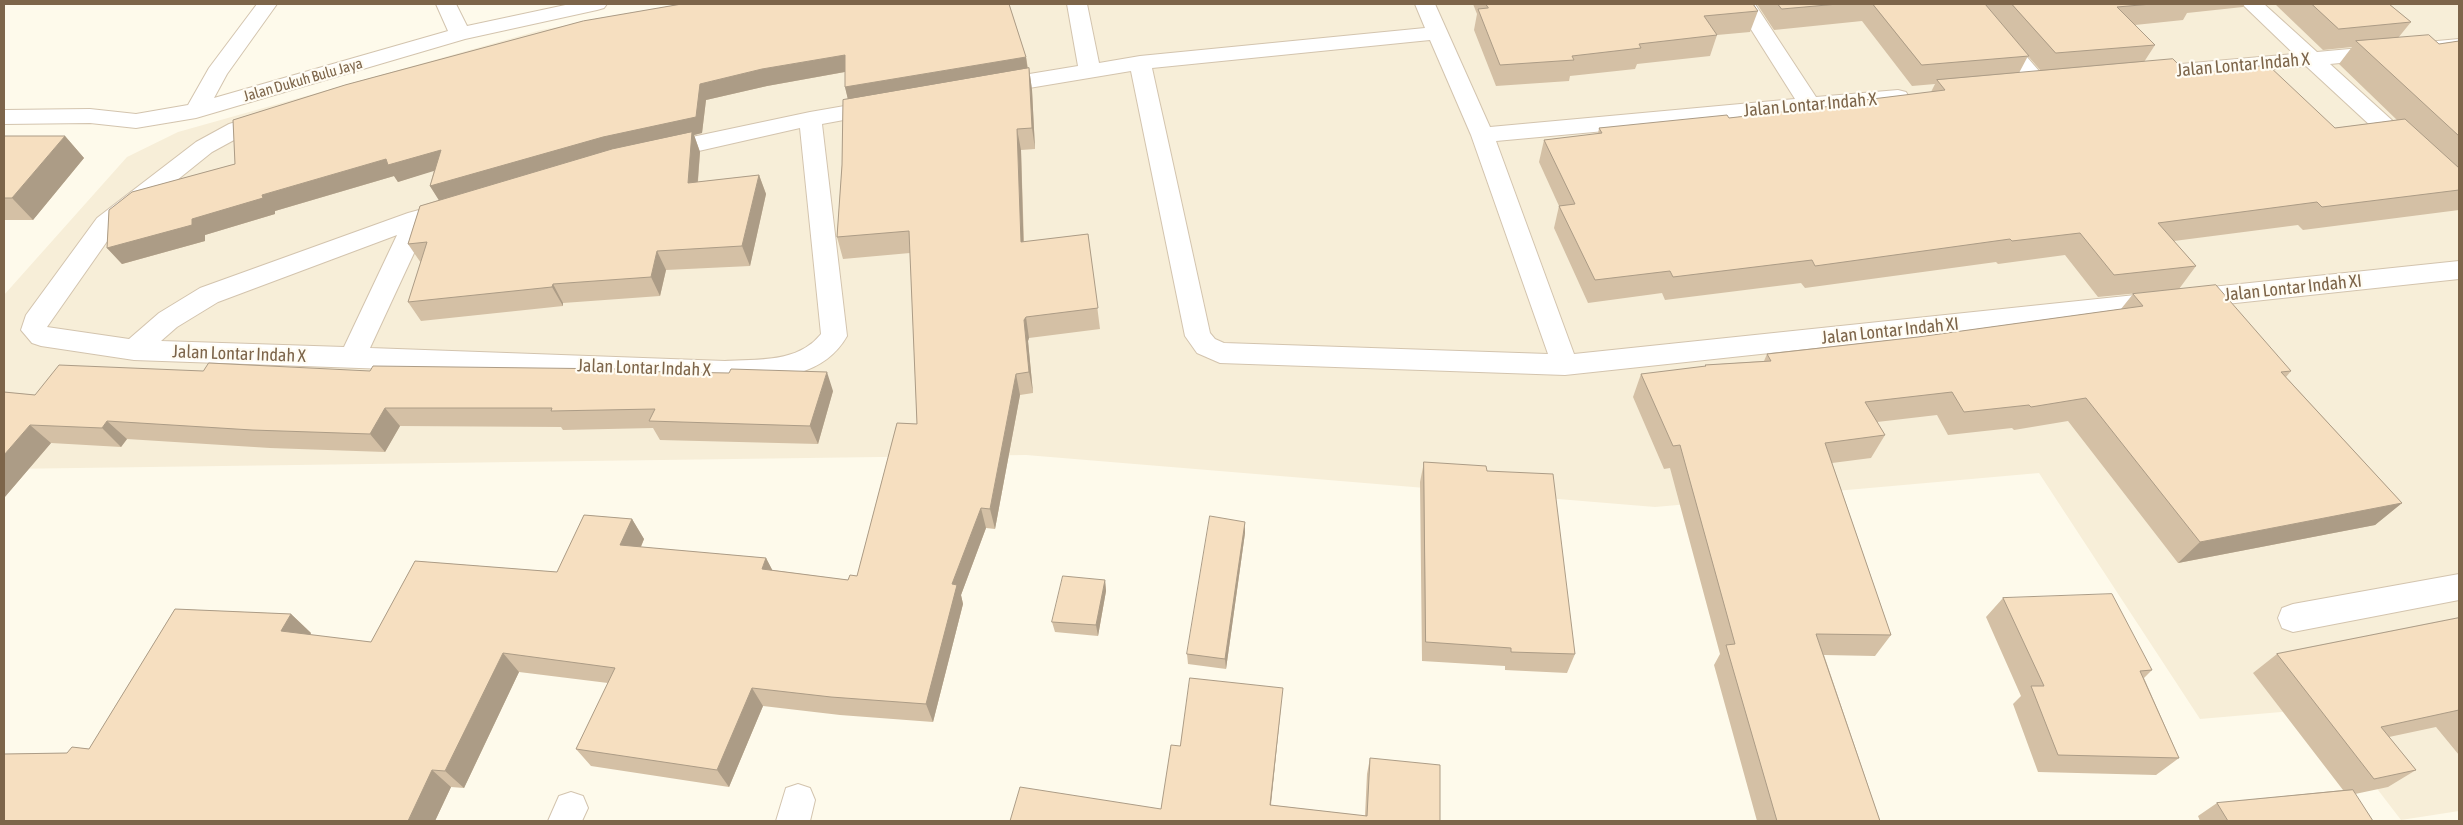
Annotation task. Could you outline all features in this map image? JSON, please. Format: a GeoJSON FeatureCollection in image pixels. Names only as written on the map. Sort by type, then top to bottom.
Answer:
{"type":"FeatureCollection","features":[{"type":"Feature","properties":{"kind":"street"},"geometry":{"type":"LineString","coordinates":[[196,111],[217,73],[267,4]]}},
{"type":"Feature","properties":{"kind":"street"},"geometry":{"type":"LineString","coordinates":[[446,4],[460,34]]}},
{"type":"Feature","properties":{"kind":"street","name":"Jalan Dukuh Bulu Jaya"},"geometry":{"type":"LineString","coordinates":[[4,117],[90,116],[136,121],[196,111],[460,34],[597,4]]}},
{"type":"Feature","properties":{"kind":"street"},"geometry":{"type":"LineString","coordinates":[[1077,4],[1090,70]]}},
{"type":"Feature","properties":{"kind":"street"},"geometry":{"type":"LineString","coordinates":[[1425,4],[1482,135],[1565,365]]}},
{"type":"Feature","properties":{"kind":"street"},"geometry":{"type":"LineString","coordinates":[[1745,4],[1810,105]]}},
{"type":"Feature","properties":{"kind":"street"},"geometry":{"type":"LineString","coordinates":[[1970,4],[2048,83],[2008,87]]}},
{"type":"Feature","properties":{"kind":"street"},"geometry":{"type":"LineString","coordinates":[[2252,4],[2459,194]]}},
{"type":"Feature","properties":{"kind":"street"},"geometry":{"type":"LineString","coordinates":[[974,91],[1140,63],[1438,33]]}},
{"type":"Feature","properties":{"kind":"street","name":"Jalan Lontar Indah X"},"geometry":{"type":"LineString","coordinates":[[2126,76],[2459,45]]}},
{"type":"Feature","properties":{"kind":"street","name":"Jalan Lontar Indah XI"},"geometry":{"type":"LineString","coordinates":[[1140,63],[1198,336],[1206,346],[1220,354],[1565,365],[2459,270]]}},
{"type":"Feature","properties":{"kind":"street","name":"Jalan Lontar Indah X"},"geometry":{"type":"LineString","coordinates":[[1482,135],[1919,95]]}},
{"type":"Feature","properties":{"kind":"street"},"geometry":{"type":"LineString","coordinates":[[638,156],[897,104]]}},
{"type":"Feature","properties":{"kind":"street"},"geometry":{"type":"LineString","coordinates":[[134,350],[41,336],[34,330],[35,322],[106,224],[204,147],[237,129],[283,114]]}},
{"type":"Feature","properties":{"kind":"street","name":"Jalan Lontar Indah X"},"geometry":{"type":"LineString","coordinates":[[134,350],[725,371],[795,365],[817,356],[828,346],[834,336],[810,120]]}},
{"type":"Feature","properties":{"kind":"street","name":"Jalan Lontar Indah X"},"geometry":{"type":"LineString","coordinates":[[134,350],[168,320],[210,295],[417,219],[472,203]]}},
{"type":"Feature","properties":{"kind":"street"},"geometry":{"type":"LineString","coordinates":[[352,358],[417,219]]}},
{"type":"Feature","properties":{"kind":"street"},"geometry":{"type":"LineString","coordinates":[[2293,618],[2459,587]]}},
{"type":"Feature","properties":{"kind":"shaded area"},"geometry":{"type":"Polygon","coordinates":[[[687,4],[2459,4],[2459,811],[2401,820],[2316,709],[2200,719],[2039,473],[1655,507],[1026,455],[4,469],[4,295],[127,157],[178,132],[541,30],[687,4]]]}},
{"type":"Feature","properties":{"kind":"building"},"geometry":{"type":"Polygon","coordinates":[[[682,4],[1009,4],[1026,57],[845,87],[845,55],[762,69],[700,84],[696,117],[603,137],[430,186],[441,150],[388,165],[386,159],[262,195],[263,198],[192,219],[192,225],[107,248],[109,210],[132,192],[235,164],[233,120],[345,85],[583,21],[682,4]]]}},
{"type":"Feature","properties":{"kind":"building"},"geometry":{"type":"Polygon","coordinates":[[[1486,4],[1753,4],[1758,11],[1704,16],[1717,35],[1639,44],[1641,48],[1572,56],[1574,60],[1500,65],[1478,9],[1488,8],[1486,4]]]}},
{"type":"Feature","properties":{"kind":"building"},"geometry":{"type":"Polygon","coordinates":[[[1778,4],[1838,4],[1782,9],[1778,4]]]}},
{"type":"Feature","properties":{"kind":"building"},"geometry":{"type":"Polygon","coordinates":[[[1873,4],[1985,4],[2029,56],[1922,65],[1873,4]]]}},
{"type":"Feature","properties":{"kind":"building"},"geometry":{"type":"Polygon","coordinates":[[[2012,4],[2152,4],[2117,7],[2155,45],[2056,53],[2012,4]]]}},
{"type":"Feature","properties":{"kind":"building"},"geometry":{"type":"Polygon","coordinates":[[[2312,4],[2389,4],[2411,22],[2339,29],[2312,4]]]}},
{"type":"Feature","properties":{"kind":"building"},"geometry":{"type":"Polygon","coordinates":[[[2429,35],[2439,44],[2459,41],[2459,136],[2356,41],[2429,35]]]}},
{"type":"Feature","properties":{"kind":"building"},"geometry":{"type":"Polygon","coordinates":[[[2173,59],[2188,74],[2268,65],[2335,128],[2405,119],[2459,168],[2459,190],[2322,207],[2317,202],[2158,223],[2196,266],[2114,275],[2080,233],[2012,241],[2010,239],[1815,266],[1812,260],[1673,277],[1670,271],[1595,280],[1559,206],[1575,204],[1544,140],[1602,133],[1599,128],[1727,115],[1729,118],[1850,104],[1848,102],[1945,90],[1937,80],[2173,59]]]}},
{"type":"Feature","properties":{"kind":"building"},"geometry":{"type":"Polygon","coordinates":[[[1029,68],[1032,128],[1017,129],[1021,242],[1088,234],[1098,308],[1026,317],[1024,320],[1029,372],[1016,374],[990,509],[981,508],[952,584],[957,585],[926,704],[831,697],[752,688],[717,770],[576,749],[615,668],[503,653],[445,771],[432,770],[408,821],[4,821],[4,754],[67,753],[72,747],[89,749],[175,609],[291,614],[281,631],[371,642],[415,561],[557,572],[584,515],[632,519],[620,545],[766,558],[762,569],[848,580],[850,575],[857,576],[897,423],[917,424],[909,231],[837,237],[842,165],[843,100],[1029,68]]]}},
{"type":"Feature","properties":{"kind":"building"},"geometry":{"type":"Polygon","coordinates":[[[692,132],[688,183],[759,175],[742,246],[657,251],[651,277],[553,284],[552,287],[408,302],[427,242],[408,244],[420,206],[612,149],[692,132]]]}},
{"type":"Feature","properties":{"kind":"building"},"geometry":{"type":"Polygon","coordinates":[[[4,136],[65,136],[12,198],[4,198],[4,136]]]}},
{"type":"Feature","properties":{"kind":"building"},"geometry":{"type":"Polygon","coordinates":[[[2216,285],[2291,371],[2281,372],[2402,503],[2200,542],[2086,398],[2031,407],[2029,405],[1964,412],[1952,392],[1865,402],[1885,435],[1825,443],[1891,635],[1816,634],[1880,821],[1777,821],[1726,645],[1735,644],[1680,445],[1673,446],[1641,374],[1705,365],[1771,361],[1767,354],[1918,337],[2143,306],[2133,294],[2216,285]]]}},
{"type":"Feature","properties":{"kind":"building"},"geometry":{"type":"Polygon","coordinates":[[[209,363],[370,371],[373,366],[619,369],[618,371],[729,373],[731,369],[827,372],[810,426],[649,421],[655,409],[551,411],[552,408],[385,408],[370,434],[252,430],[107,421],[102,428],[30,425],[4,455],[4,392],[35,395],[59,365],[203,371],[209,363]]]}},
{"type":"Feature","properties":{"kind":"building"},"geometry":{"type":"Polygon","coordinates":[[[1424,462],[1486,466],[1487,471],[1553,474],[1575,654],[1511,652],[1511,648],[1426,642],[1424,462]]]}},
{"type":"Feature","properties":{"kind":"building"},"geometry":{"type":"Polygon","coordinates":[[[1210,516],[1245,522],[1225,659],[1187,654],[1210,516]]]}},
{"type":"Feature","properties":{"kind":"building"},"geometry":{"type":"Polygon","coordinates":[[[1063,576],[1105,580],[1096,625],[1052,622],[1063,576]]]}},
{"type":"Feature","properties":{"kind":"building"},"geometry":{"type":"Polygon","coordinates":[[[2112,594],[2152,670],[2140,671],[2179,758],[2058,755],[2031,686],[2044,686],[2003,598],[2112,594]]]}},
{"type":"Feature","properties":{"kind":"building"},"geometry":{"type":"Polygon","coordinates":[[[2459,618],[2459,710],[2381,727],[2416,770],[2374,779],[2277,654],[2459,618]]]}},
{"type":"Feature","properties":{"kind":"building"},"geometry":{"type":"Polygon","coordinates":[[[1190,678],[1283,688],[1270,805],[1367,816],[1370,758],[1440,765],[1440,821],[1010,821],[1020,787],[1161,809],[1171,745],[1180,746],[1190,678]]]}},
{"type":"Feature","properties":{"kind":"building"},"geometry":{"type":"Polygon","coordinates":[[[2353,790],[2373,821],[2228,821],[2217,803],[2353,790]]]}}]}
